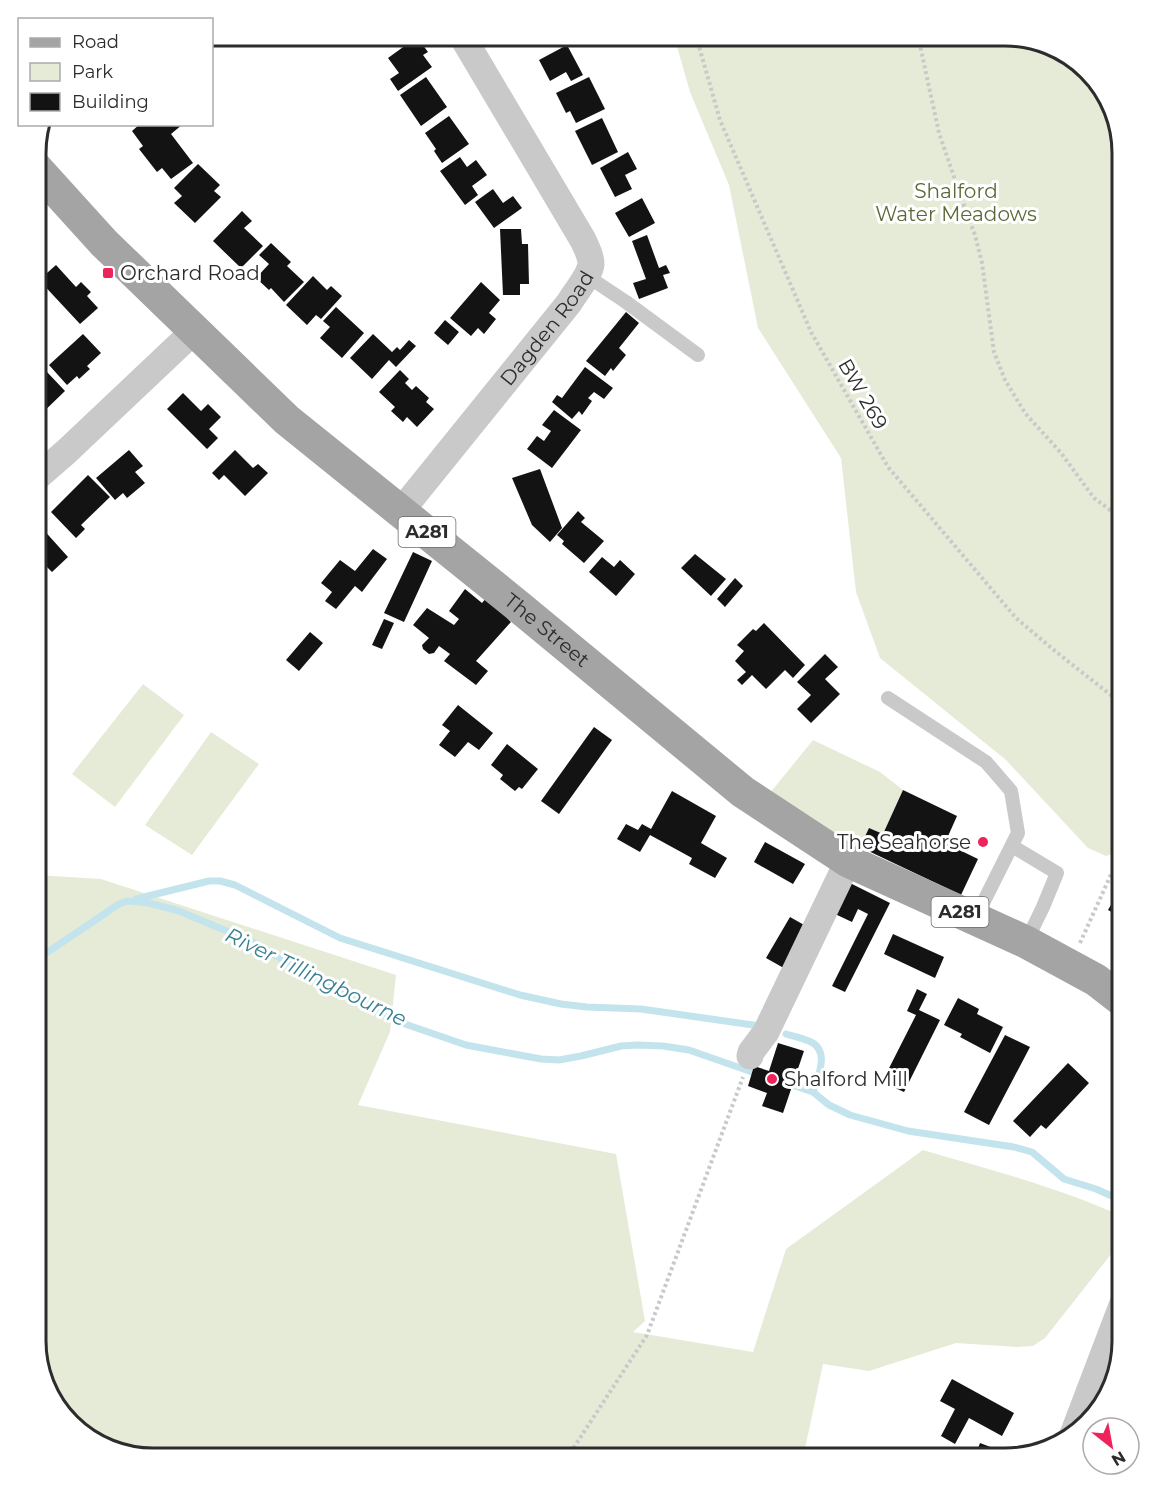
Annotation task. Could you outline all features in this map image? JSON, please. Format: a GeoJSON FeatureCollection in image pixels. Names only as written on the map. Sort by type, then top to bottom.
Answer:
{"type":"FeatureCollection","features":[{"type":"Feature","properties":{"kind":"main road","name":"The Street"},"geometry":{"type":"LineString","coordinates":[[47,180],[104,243],[287,420],[519,606],[743,792],[848,861],[1026,942],[1096,980],[1112,992]]}},
{"type":"Feature","properties":{"kind":"street","name":"Dagden Road"},"geometry":{"type":"LineString","coordinates":[[401,512],[569,303],[591,266],[590,255],[583,240],[468,46]]}},
{"type":"Feature","properties":{"kind":"street"},"geometry":{"type":"LineString","coordinates":[[47,469],[194,331]]}},
{"type":"Feature","properties":{"kind":"street"},"geometry":{"type":"LineString","coordinates":[[750,1056],[766,1032],[848,861]]}},
{"type":"Feature","properties":{"kind":"street"},"geometry":{"type":"LineString","coordinates":[[1079,1418],[1112,1332]]}},
{"type":"Feature","properties":{"kind":"lane"},"geometry":{"type":"LineString","coordinates":[[587,276],[698,355]]}},
{"type":"Feature","properties":{"kind":"lane"},"geometry":{"type":"LineString","coordinates":[[888,698],[986,762],[1011,790],[1018,833],[975,919]]}},
{"type":"Feature","properties":{"kind":"lane"},"geometry":{"type":"LineString","coordinates":[[1012,846],[1057,873],[1026,942]]}},
{"type":"Feature","properties":{"kind":"path","name":"BW 269"},"geometry":{"type":"LineString","coordinates":[[699,47],[720,120],[811,332],[888,467],[1016,618],[1112,696]]}},
{"type":"Feature","properties":{"kind":"path"},"geometry":{"type":"LineString","coordinates":[[920,47],[939,133],[975,235],[982,263],[994,352],[1005,380],[1025,413],[1060,453],[1094,498],[1112,512]]}},
{"type":"Feature","properties":{"kind":"path"},"geometry":{"type":"LineString","coordinates":[[1070,965],[1112,872]]}},
{"type":"Feature","properties":{"kind":"path"},"geometry":{"type":"LineString","coordinates":[[574,1448],[647,1335],[740,1085]]}},
{"type":"Feature","properties":{"kind":"green space","name":"Shalford Water Meadows"},"geometry":{"type":"Polygon","coordinates":[[[677,47],[1013,47],[1040,52],[1065,64],[1086,83],[1102,106],[1112,139],[1112,854],[1106,856],[1088,848],[1006,760],[880,658],[856,592],[841,458],[758,328],[729,185],[690,92],[677,47]]]}},
{"type":"Feature","properties":{"kind":"green space"},"geometry":{"type":"Polygon","coordinates":[[[143,684],[184,715],[115,807],[72,774],[143,684]]]}},
{"type":"Feature","properties":{"kind":"green space"},"geometry":{"type":"Polygon","coordinates":[[[211,732],[259,764],[192,855],[145,825],[211,732]]]}},
{"type":"Feature","properties":{"kind":"green space"},"geometry":{"type":"Polygon","coordinates":[[[813,740],[880,772],[903,790],[883,834],[869,828],[860,847],[855,850],[770,793],[813,740]]]}},
{"type":"Feature","properties":{"kind":"green space"},"geometry":{"type":"Polygon","coordinates":[[[46,876],[101,879],[396,975],[390,1032],[358,1105],[616,1154],[645,1321],[633,1332],[753,1352],[786,1249],[923,1150],[1049,1188],[1112,1212],[1112,1253],[1045,1338],[1033,1346],[956,1343],[869,1371],[823,1364],[805,1448],[153,1448],[126,1444],[94,1430],[64,1400],[52,1375],[47,1355],[46,876]]]}},
{"type":"Feature","properties":{"kind":"building"},"geometry":{"type":"Polygon","coordinates":[[[404,46],[424,46],[428,52],[423,55],[432,67],[398,91],[390,79],[399,73],[388,58],[404,46]]]}},
{"type":"Feature","properties":{"kind":"building"},"geometry":{"type":"Polygon","coordinates":[[[568,46],[583,75],[571,81],[566,72],[550,81],[539,60],[568,46]]]}},
{"type":"Feature","properties":{"kind":"building"},"geometry":{"type":"Polygon","coordinates":[[[426,77],[447,107],[421,126],[400,95],[426,77]]]}},
{"type":"Feature","properties":{"kind":"building"},"geometry":{"type":"Polygon","coordinates":[[[589,77],[605,109],[576,123],[570,111],[566,113],[556,93],[589,77]]]}},
{"type":"Feature","properties":{"kind":"building"},"geometry":{"type":"Polygon","coordinates":[[[449,116],[469,144],[442,163],[425,133],[449,116]]]}},
{"type":"Feature","properties":{"kind":"building"},"geometry":{"type":"Polygon","coordinates":[[[602,118],[618,152],[592,165],[575,131],[602,118]]]}},
{"type":"Feature","properties":{"kind":"building"},"geometry":{"type":"Polygon","coordinates":[[[138,126],[181,126],[171,134],[193,163],[171,179],[162,168],[157,172],[139,149],[143,146],[132,131],[138,126]]]}},
{"type":"Feature","properties":{"kind":"building"},"geometry":{"type":"Polygon","coordinates":[[[628,152],[637,169],[625,175],[632,189],[615,197],[600,168],[628,152]]]}},
{"type":"Feature","properties":{"kind":"building"},"geometry":{"type":"Polygon","coordinates":[[[460,157],[467,167],[476,160],[487,175],[472,186],[478,195],[465,205],[440,171],[460,157]]]}},
{"type":"Feature","properties":{"kind":"building"},"geometry":{"type":"Polygon","coordinates":[[[198,164],[220,185],[214,191],[221,197],[195,223],[174,203],[182,196],[174,188],[198,164]]]}},
{"type":"Feature","properties":{"kind":"building"},"geometry":{"type":"Polygon","coordinates":[[[493,189],[503,203],[513,196],[522,208],[494,228],[475,202],[493,189]]]}},
{"type":"Feature","properties":{"kind":"building"},"geometry":{"type":"Polygon","coordinates":[[[642,198],[655,223],[629,237],[615,213],[642,198]]]}},
{"type":"Feature","properties":{"kind":"building"},"geometry":{"type":"Polygon","coordinates":[[[242,211],[252,221],[244,228],[263,246],[241,268],[213,241],[242,211]]]}},
{"type":"Feature","properties":{"kind":"building"},"geometry":{"type":"Polygon","coordinates":[[[500,229],[521,229],[522,244],[528,244],[529,284],[520,284],[520,295],[503,295],[500,229]]]}},
{"type":"Feature","properties":{"kind":"building"},"geometry":{"type":"Polygon","coordinates":[[[647,235],[659,268],[666,265],[670,273],[663,275],[668,288],[639,299],[633,283],[646,279],[632,241],[647,235]]]}},
{"type":"Feature","properties":{"kind":"building"},"geometry":{"type":"Polygon","coordinates":[[[271,243],[291,262],[287,266],[304,282],[284,302],[271,288],[269,290],[256,278],[269,264],[259,255],[271,243]]]}},
{"type":"Feature","properties":{"kind":"building"},"geometry":{"type":"Polygon","coordinates":[[[56,265],[76,287],[81,282],[91,292],[87,296],[98,308],[80,324],[47,288],[47,273],[56,265]]]}},
{"type":"Feature","properties":{"kind":"building"},"geometry":{"type":"Polygon","coordinates":[[[313,276],[327,290],[331,286],[342,296],[321,319],[316,315],[307,325],[286,305],[313,276]]]}},
{"type":"Feature","properties":{"kind":"building"},"geometry":{"type":"Polygon","coordinates":[[[481,282],[500,300],[489,313],[496,319],[484,334],[478,328],[471,336],[450,318],[481,282]]]}},
{"type":"Feature","properties":{"kind":"building"},"geometry":{"type":"Polygon","coordinates":[[[336,307],[364,333],[342,358],[320,338],[330,327],[323,321],[336,307]]]}},
{"type":"Feature","properties":{"kind":"building"},"geometry":{"type":"Polygon","coordinates":[[[626,312],[639,323],[619,348],[626,355],[613,371],[611,368],[605,376],[586,361],[626,312]]]}},
{"type":"Feature","properties":{"kind":"building"},"geometry":{"type":"Polygon","coordinates":[[[445,320],[459,332],[448,345],[434,333],[445,320]]]}},
{"type":"Feature","properties":{"kind":"building"},"geometry":{"type":"Polygon","coordinates":[[[83,334],[101,353],[87,366],[90,369],[79,379],[77,376],[67,385],[49,365],[83,334]]]}},
{"type":"Feature","properties":{"kind":"building"},"geometry":{"type":"Polygon","coordinates":[[[373,334],[392,352],[397,347],[400,350],[409,340],[416,346],[396,367],[389,360],[372,379],[350,358],[373,334]]]}},
{"type":"Feature","properties":{"kind":"building"},"geometry":{"type":"Polygon","coordinates":[[[585,367],[613,388],[604,399],[594,392],[588,398],[592,401],[582,415],[579,411],[572,419],[552,402],[557,395],[562,398],[585,367]]]}},
{"type":"Feature","properties":{"kind":"building"},"geometry":{"type":"Polygon","coordinates":[[[400,370],[409,379],[405,383],[412,390],[416,386],[429,398],[426,402],[434,409],[417,427],[407,417],[403,422],[391,411],[395,407],[379,392],[400,370]]]}},
{"type":"Feature","properties":{"kind":"building"},"geometry":{"type":"Polygon","coordinates":[[[47,372],[65,391],[47,409],[47,372]]]}},
{"type":"Feature","properties":{"kind":"building"},"geometry":{"type":"Polygon","coordinates":[[[183,393],[201,411],[208,404],[221,417],[209,429],[218,438],[207,449],[167,409],[183,393]]]}},
{"type":"Feature","properties":{"kind":"building"},"geometry":{"type":"Polygon","coordinates":[[[554,410],[581,430],[552,468],[527,449],[537,436],[544,441],[551,431],[542,425],[554,410]]]}},
{"type":"Feature","properties":{"kind":"building"},"geometry":{"type":"Polygon","coordinates":[[[129,450],[143,466],[135,472],[145,483],[127,498],[123,493],[115,500],[96,478],[129,450]]]}},
{"type":"Feature","properties":{"kind":"building"},"geometry":{"type":"Polygon","coordinates":[[[235,450],[253,468],[258,464],[268,473],[245,496],[224,475],[219,480],[212,473],[235,450]]]}},
{"type":"Feature","properties":{"kind":"building"},"geometry":{"type":"Polygon","coordinates":[[[540,469],[562,528],[550,542],[532,525],[512,478],[540,469]]]}},
{"type":"Feature","properties":{"kind":"building"},"geometry":{"type":"Polygon","coordinates":[[[88,475],[110,497],[81,525],[85,529],[76,538],[51,512],[88,475]]]}},
{"type":"Feature","properties":{"kind":"building"},"geometry":{"type":"Polygon","coordinates":[[[578,511],[585,518],[581,522],[604,541],[584,563],[562,544],[564,541],[557,535],[578,511]]]}},
{"type":"Feature","properties":{"kind":"building"},"geometry":{"type":"Polygon","coordinates":[[[47,533],[68,557],[52,572],[47,567],[47,533]]]}},
{"type":"Feature","properties":{"kind":"building"},"geometry":{"type":"Polygon","coordinates":[[[373,549],[387,559],[362,592],[355,586],[336,609],[325,601],[332,592],[321,583],[340,560],[355,571],[373,549]]]}},
{"type":"Feature","properties":{"kind":"building"},"geometry":{"type":"Polygon","coordinates":[[[413,552],[432,561],[404,622],[384,613],[413,552]]]}},
{"type":"Feature","properties":{"kind":"building"},"geometry":{"type":"Polygon","coordinates":[[[695,554],[726,579],[711,596],[681,568],[695,554]]]}},
{"type":"Feature","properties":{"kind":"building"},"geometry":{"type":"Polygon","coordinates":[[[602,557],[614,567],[620,560],[635,574],[616,596],[589,572],[602,557]]]}},
{"type":"Feature","properties":{"kind":"building"},"geometry":{"type":"Polygon","coordinates":[[[735,578],[743,586],[725,607],[717,599],[735,578]]]}},
{"type":"Feature","properties":{"kind":"building"},"geometry":{"type":"Polygon","coordinates":[[[465,589],[482,603],[487,597],[511,622],[476,661],[488,671],[476,685],[444,661],[450,654],[439,646],[434,653],[429,654],[423,649],[422,645],[429,638],[413,625],[427,608],[454,625],[459,619],[449,611],[465,589]]]}},
{"type":"Feature","properties":{"kind":"building"},"geometry":{"type":"Polygon","coordinates":[[[384,619],[394,623],[382,649],[372,645],[384,619]]]}},
{"type":"Feature","properties":{"kind":"building"},"geometry":{"type":"Polygon","coordinates":[[[764,623],[805,665],[793,678],[785,670],[766,689],[752,675],[742,685],[737,680],[746,672],[735,661],[744,651],[737,645],[753,629],[756,631],[764,623]]]}},
{"type":"Feature","properties":{"kind":"building"},"geometry":{"type":"Polygon","coordinates":[[[310,632],[323,643],[299,671],[286,660],[310,632]]]}},
{"type":"Feature","properties":{"kind":"building"},"geometry":{"type":"Polygon","coordinates":[[[825,654],[838,667],[825,679],[840,694],[811,723],[797,709],[811,695],[797,682],[825,654]]]}},
{"type":"Feature","properties":{"kind":"building"},"geometry":{"type":"Polygon","coordinates":[[[458,705],[493,733],[479,750],[468,742],[455,757],[439,745],[450,731],[442,725],[458,705]]]}},
{"type":"Feature","properties":{"kind":"building"},"geometry":{"type":"Polygon","coordinates":[[[594,727],[612,740],[559,814],[541,801],[594,727]]]}},
{"type":"Feature","properties":{"kind":"building"},"geometry":{"type":"Polygon","coordinates":[[[507,744],[538,769],[522,789],[519,787],[515,791],[500,779],[503,775],[491,765],[507,744]]]}},
{"type":"Feature","properties":{"kind":"building"},"geometry":{"type":"Polygon","coordinates":[[[903,790],[957,816],[945,843],[978,859],[961,895],[860,847],[869,828],[883,834],[903,790]]]}},
{"type":"Feature","properties":{"kind":"building"},"geometry":{"type":"Polygon","coordinates":[[[672,791],[716,816],[701,843],[727,858],[715,878],[689,864],[692,858],[650,835],[640,852],[617,839],[626,824],[638,830],[642,824],[651,829],[672,791]]]}},
{"type":"Feature","properties":{"kind":"building"},"geometry":{"type":"Polygon","coordinates":[[[765,842],[805,864],[793,884],[754,862],[765,842]]]}},
{"type":"Feature","properties":{"kind":"building"},"geometry":{"type":"Polygon","coordinates":[[[850,883],[890,903],[845,992],[832,986],[868,914],[858,909],[852,922],[835,914],[850,883]]]}},
{"type":"Feature","properties":{"kind":"building"},"geometry":{"type":"Polygon","coordinates":[[[790,917],[813,930],[789,971],[766,958],[790,917]]]}},
{"type":"Feature","properties":{"kind":"building"},"geometry":{"type":"Polygon","coordinates":[[[893,934],[944,957],[935,978],[884,954],[893,934]]]}},
{"type":"Feature","properties":{"kind":"building"},"geometry":{"type":"Polygon","coordinates":[[[917,989],[927,994],[919,1010],[940,1020],[904,1092],[882,1082],[916,1015],[907,1011],[917,989]]]}},
{"type":"Feature","properties":{"kind":"building"},"geometry":{"type":"Polygon","coordinates":[[[958,998],[979,1009],[977,1014],[1003,1027],[990,1053],[960,1037],[962,1034],[944,1025],[958,998]]]}},
{"type":"Feature","properties":{"kind":"building"},"geometry":{"type":"Polygon","coordinates":[[[1005,1035],[1030,1047],[989,1125],[964,1112],[1005,1035]]]}},
{"type":"Feature","properties":{"kind":"building","name":"Shalford Mill"},"geometry":{"type":"Polygon","coordinates":[[[778,1043],[804,1051],[783,1113],[762,1106],[767,1093],[748,1086],[754,1066],[769,1071],[778,1043]]]}},
{"type":"Feature","properties":{"kind":"building"},"geometry":{"type":"Polygon","coordinates":[[[1068,1063],[1089,1083],[1046,1129],[1041,1125],[1030,1137],[1013,1121],[1068,1063]]]}},
{"type":"Feature","properties":{"kind":"building"},"geometry":{"type":"Polygon","coordinates":[[[952,1379],[1014,1413],[1002,1436],[969,1418],[955,1444],[941,1436],[955,1409],[940,1401],[952,1379]]]}},
{"type":"Feature","properties":{"kind":"building"},"geometry":{"type":"Polygon","coordinates":[[[980,1443],[993,1448],[978,1448],[980,1443]]]}},
{"type":"Feature","properties":{"kind":"waterway"},"geometry":{"type":"LineString","coordinates":[[136,899],[209,881],[220,881],[235,885],[340,938],[520,995],[561,1004],[641,1009],[760,1026]]}},
{"type":"Feature","properties":{"kind":"waterway","name":"River Tillingbourne"},"geometry":{"type":"LineString","coordinates":[[46,953],[119,904],[127,901],[149,903],[179,911],[255,943],[375,1011],[466,1045],[541,1059],[559,1060],[621,1046],[663,1046],[689,1050],[752,1072]]}},
{"type":"Feature","properties":{"kind":"waterway"},"geometry":{"type":"LineString","coordinates":[[786,1034],[809,1041],[820,1051],[820,1071],[813,1092]]}},
{"type":"Feature","properties":{"kind":"waterway","name":"River Tillingbourne"},"geometry":{"type":"LineString","coordinates":[[792,1085],[813,1092],[829,1105],[850,1115],[908,1131],[1014,1147],[1032,1152],[1064,1179],[1112,1196]]}},
{"type":"Feature","properties":{"kind":"place","name":"Orchard Road"},"geometry":{"type":"Point","coordinates":[108,273]}},
{"type":"Feature","properties":{"kind":"place","name":"The Seahorse"},"geometry":{"type":"Point","coordinates":[983,842]}},
{"type":"Feature","properties":{"kind":"place","name":"Shalford Mill"},"geometry":{"type":"Point","coordinates":[772,1079]}}]}
